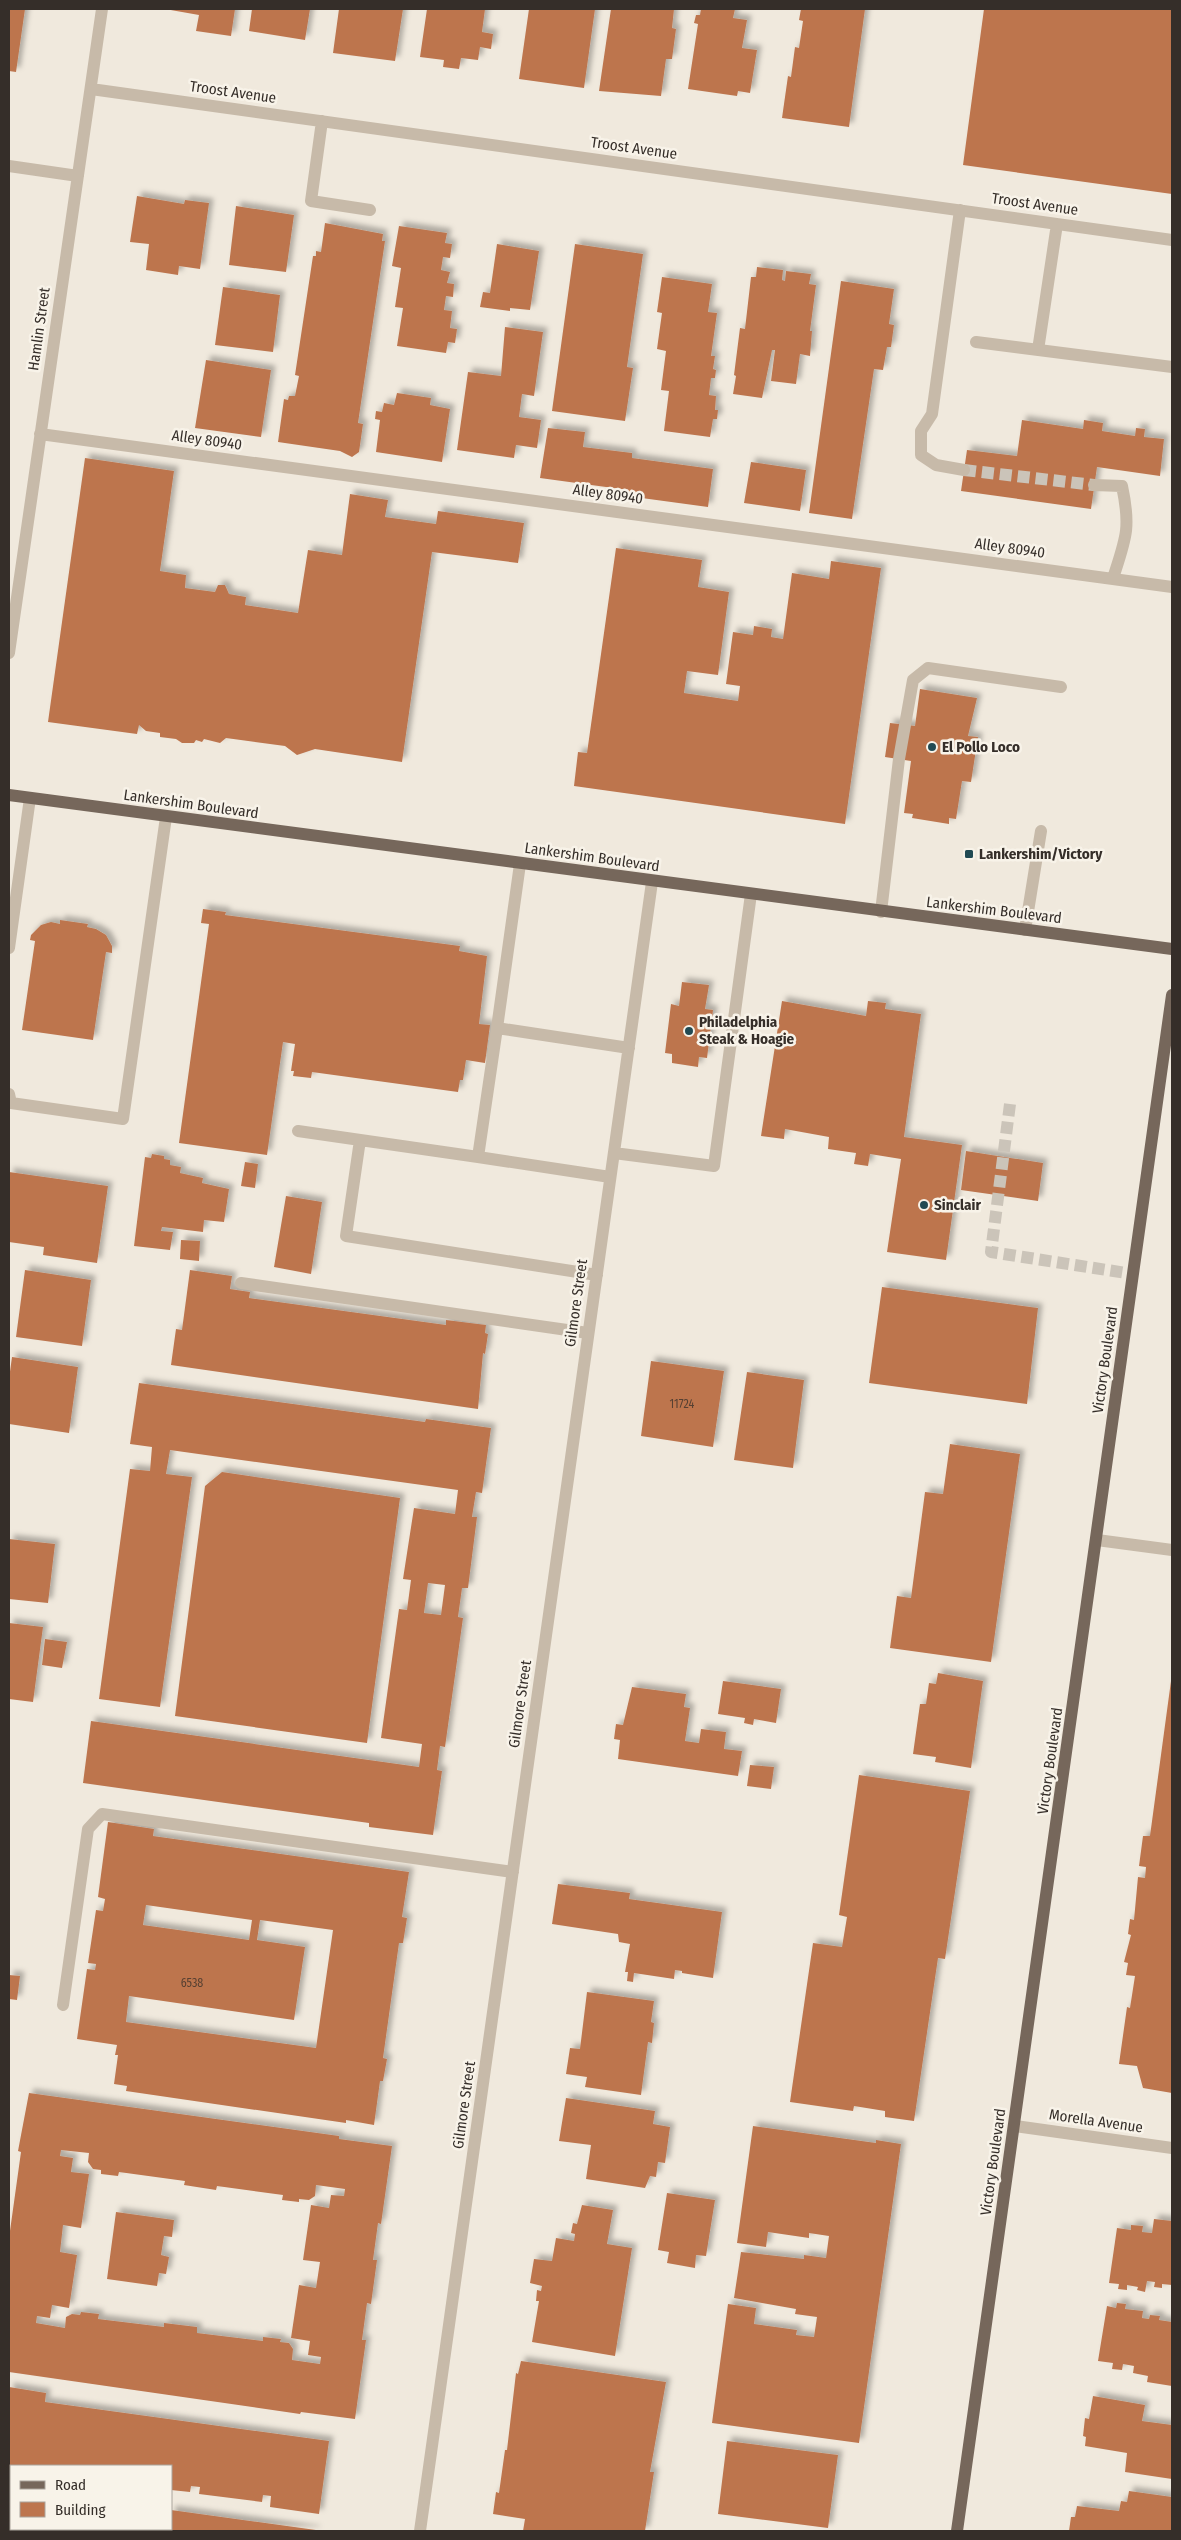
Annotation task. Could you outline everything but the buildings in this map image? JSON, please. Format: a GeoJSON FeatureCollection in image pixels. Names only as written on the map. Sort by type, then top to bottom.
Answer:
{"type":"FeatureCollection","features":[{"type":"Feature","properties":{"kind":"main road","name":"Lankershim Boulevard"},"geometry":{"type":"LineString","coordinates":[[9,795],[652,882],[1172,949]]}},
{"type":"Feature","properties":{"kind":"main road","name":"Victory Boulevard"},"geometry":{"type":"LineString","coordinates":[[957,2531],[1172,995]]}},
{"type":"Feature","properties":{"kind":"street","name":"Hamlin Street"},"geometry":{"type":"LineString","coordinates":[[9,654],[102,9]]}},
{"type":"Feature","properties":{"kind":"street","name":"Troost Avenue"},"geometry":{"type":"LineString","coordinates":[[91,89],[1172,240]]}},
{"type":"Feature","properties":{"kind":"street"},"geometry":{"type":"LineString","coordinates":[[322,121],[311,201],[370,210]]}},
{"type":"Feature","properties":{"kind":"street"},"geometry":{"type":"LineString","coordinates":[[9,166],[78,176]]}},
{"type":"Feature","properties":{"kind":"street"},"geometry":{"type":"LineString","coordinates":[[960,210],[932,414],[921,431],[921,455],[936,465],[964,470]]}},
{"type":"Feature","properties":{"kind":"street"},"geometry":{"type":"LineString","coordinates":[[1038,350],[1057,224]]}},
{"type":"Feature","properties":{"kind":"street"},"geometry":{"type":"LineString","coordinates":[[976,342],[1172,367]]}},
{"type":"Feature","properties":{"kind":"street","name":"Alley 80940"},"geometry":{"type":"LineString","coordinates":[[40,434],[1172,587]]}},
{"type":"Feature","properties":{"kind":"street"},"geometry":{"type":"LineString","coordinates":[[1094,485],[1122,486],[1128,516],[1127,536],[1113,578]]}},
{"type":"Feature","properties":{"kind":"street"},"geometry":{"type":"LineString","coordinates":[[881,912],[901,751],[913,680],[928,668],[1062,687]]}},
{"type":"Feature","properties":{"kind":"street"},"geometry":{"type":"LineString","coordinates":[[9,948],[30,798]]}},
{"type":"Feature","properties":{"kind":"street"},"geometry":{"type":"LineString","coordinates":[[10,1101],[123,1119],[166,817]]}},
{"type":"Feature","properties":{"kind":"street"},"geometry":{"type":"LineString","coordinates":[[1025,930],[1041,831]]}},
{"type":"Feature","properties":{"kind":"street"},"geometry":{"type":"LineString","coordinates":[[478,1157],[520,864]]}},
{"type":"Feature","properties":{"kind":"street","name":"Gilmore Street"},"geometry":{"type":"LineString","coordinates":[[420,2531],[652,882]]}},
{"type":"Feature","properties":{"kind":"street"},"geometry":{"type":"LineString","coordinates":[[614,1152],[714,1166],[751,894]]}},
{"type":"Feature","properties":{"kind":"street"},"geometry":{"type":"LineString","coordinates":[[497,1028],[628,1048]]}},
{"type":"Feature","properties":{"kind":"street"},"geometry":{"type":"LineString","coordinates":[[298,1131],[610,1176]]}},
{"type":"Feature","properties":{"kind":"street"},"geometry":{"type":"LineString","coordinates":[[360,1140],[346,1236],[597,1275]]}},
{"type":"Feature","properties":{"kind":"street"},"geometry":{"type":"LineString","coordinates":[[241,1283],[588,1333]]}},
{"type":"Feature","properties":{"kind":"street"},"geometry":{"type":"LineString","coordinates":[[1097,1540],[1172,1550]]}},
{"type":"Feature","properties":{"kind":"street"},"geometry":{"type":"LineString","coordinates":[[64,2005],[88,1828],[102,1814],[513,1872]]}},
{"type":"Feature","properties":{"kind":"street","name":"Morella Avenue"},"geometry":{"type":"LineString","coordinates":[[1015,2126],[1172,2148]]}},
{"type":"Feature","properties":{"kind":"tunnel"},"geometry":{"type":"LineString","coordinates":[[964,470],[1094,485]]}},
{"type":"Feature","properties":{"kind":"tunnel"},"geometry":{"type":"LineString","coordinates":[[1010,1104],[991,1252],[1133,1274]]}},
{"type":"Feature","properties":{"kind":"place","name":"El Pollo Loco"},"geometry":{"type":"Point","coordinates":[932,747]}},
{"type":"Feature","properties":{"kind":"place","name":"Lankershim/Victory"},"geometry":{"type":"Point","coordinates":[969,854]}},
{"type":"Feature","properties":{"kind":"place","name":"Philadelphia Steak & Hoagie"},"geometry":{"type":"Point","coordinates":[689,1031]}},
{"type":"Feature","properties":{"kind":"place","name":"Sinclair"},"geometry":{"type":"Point","coordinates":[924,1205]}}]}
